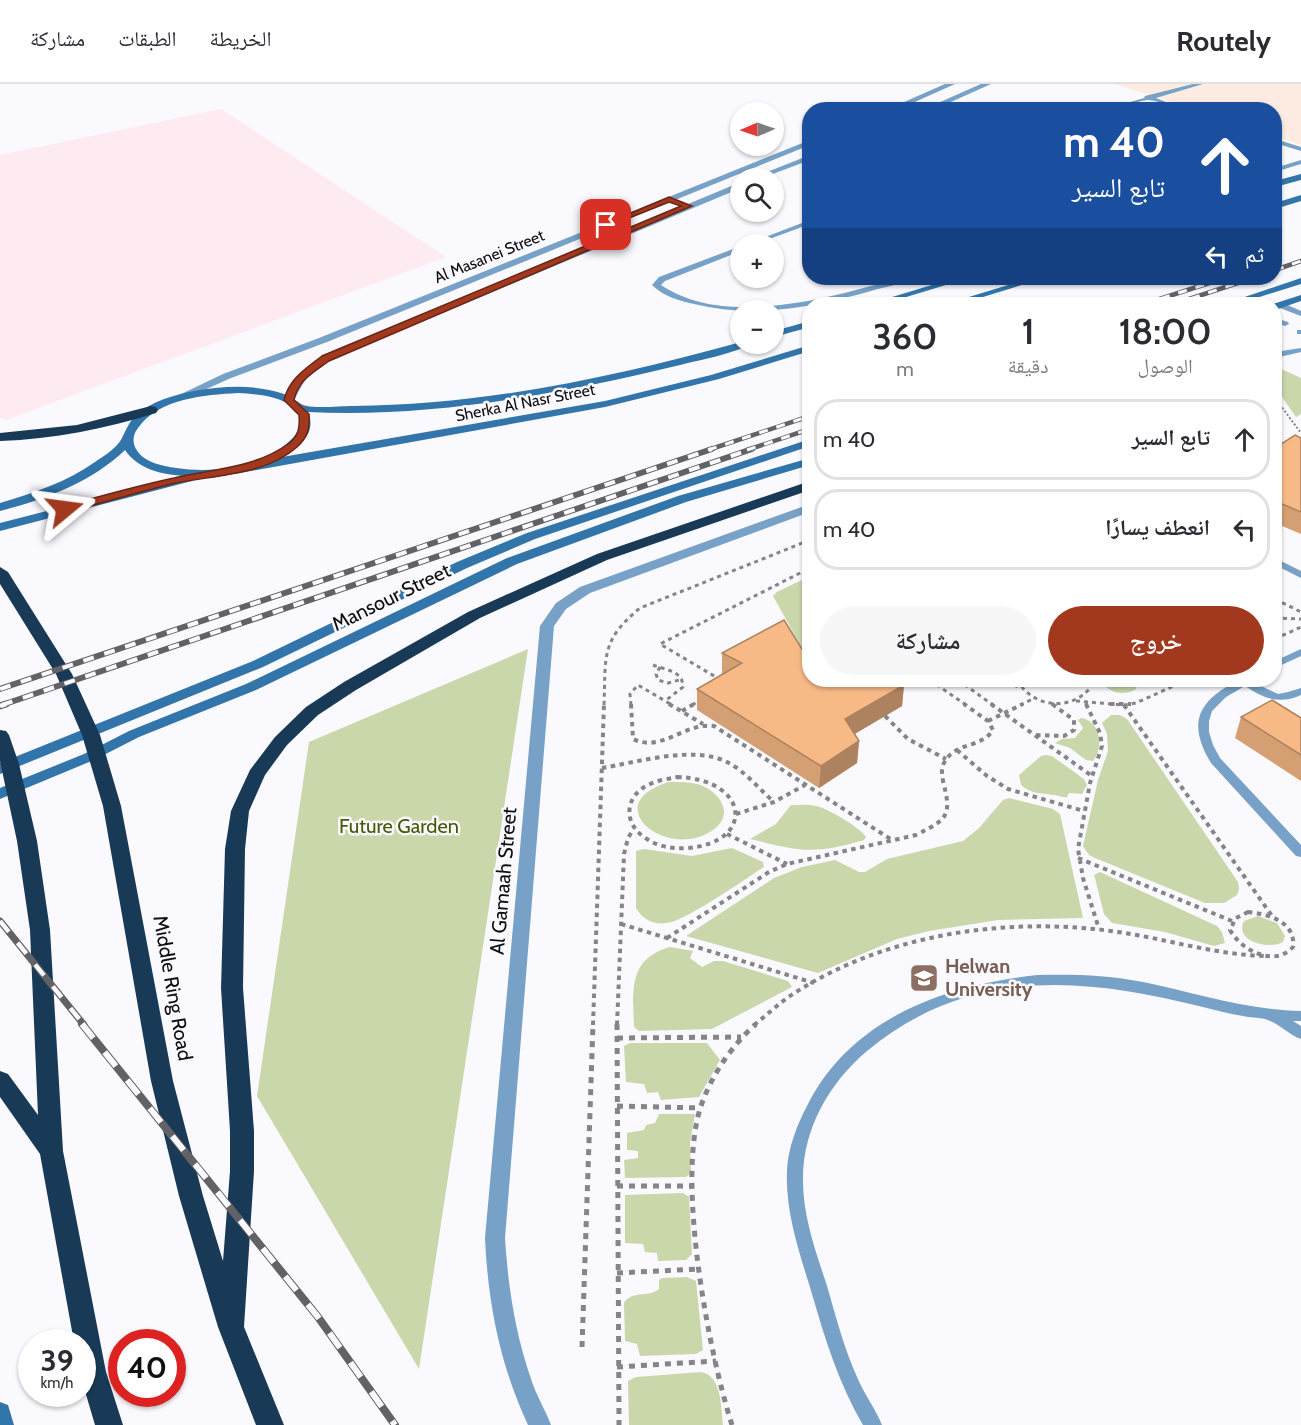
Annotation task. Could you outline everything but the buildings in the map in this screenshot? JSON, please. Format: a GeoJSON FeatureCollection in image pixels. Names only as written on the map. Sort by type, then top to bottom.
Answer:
{"type":"FeatureCollection","features":[{"type":"Feature","properties":{"kind":"highway"},"geometry":{"type":"LineString","coordinates":[[0,437],[88,427],[151,410]]}},
{"type":"Feature","properties":{"kind":"highway"},"geometry":{"type":"LineString","coordinates":[[231,1327],[242,1181],[242,1131],[232,988],[235,849],[240,811],[256,774],[281,741],[312,711],[350,686],[474,615],[603,557],[802,488]]}},
{"type":"Feature","properties":{"kind":"highway","name":"Middle Ring Road"},"geometry":{"type":"LineString","coordinates":[[0,572],[64,674],[91,735],[111,806],[162,1081],[191,1196],[231,1327],[270,1425]]}},
{"type":"Feature","properties":{"kind":"highway"},"geometry":{"type":"LineString","coordinates":[[0,735],[10,764],[27,841],[40,930],[51,1150],[90,1361],[109,1425]]}},
{"type":"Feature","properties":{"kind":"highway"},"geometry":{"type":"LineString","coordinates":[[0,1080],[51,1150]]}},
{"type":"Feature","properties":{"kind":"street"},"geometry":{"type":"LineString","coordinates":[[908,102],[951,84]]}},
{"type":"Feature","properties":{"kind":"street"},"geometry":{"type":"LineString","coordinates":[[944,102],[987,84]]}},
{"type":"Feature","properties":{"kind":"street","name":"Al Masanei Street"},"geometry":{"type":"LineString","coordinates":[[178,399],[226,376],[334,336],[802,145]]}},
{"type":"Feature","properties":{"kind":"street"},"geometry":{"type":"LineString","coordinates":[[781,168],[802,159]]}},
{"type":"Feature","properties":{"kind":"street"},"geometry":{"type":"LineString","coordinates":[[1282,182],[1301,177]]}},
{"type":"Feature","properties":{"kind":"street","name":"Al Masanei Street"},"geometry":{"type":"LineString","coordinates":[[289,400],[291,390],[298,379],[326,358],[730,189]]}},
{"type":"Feature","properties":{"kind":"street"},"geometry":{"type":"LineString","coordinates":[[1282,204],[1301,198]]}},
{"type":"Feature","properties":{"kind":"street"},"geometry":{"type":"LineString","coordinates":[[669,199],[688,206]]}},
{"type":"Feature","properties":{"kind":"street"},"geometry":{"type":"LineString","coordinates":[[1251,297],[1301,281]]}},
{"type":"Feature","properties":{"kind":"street"},"geometry":{"type":"LineString","coordinates":[[898,297],[940,285]]}},
{"type":"Feature","properties":{"kind":"street"},"geometry":{"type":"LineString","coordinates":[[975,297],[1016,285]]}},
{"type":"Feature","properties":{"kind":"street"},"geometry":{"type":"LineString","coordinates":[[1282,304],[1301,298]]}},
{"type":"Feature","properties":{"kind":"street"},"geometry":{"type":"LineString","coordinates":[[784,331],[802,326]]}},
{"type":"Feature","properties":{"kind":"street","name":"Sherka Al Nasr Street"},"geometry":{"type":"LineString","coordinates":[[299,408],[393,410],[455,404],[620,377],[730,348]]}},
{"type":"Feature","properties":{"kind":"street","name":"Sherka Al Nasr Street"},"geometry":{"type":"LineString","coordinates":[[242,468],[605,404],[715,376],[802,350]]}},
{"type":"Feature","properties":{"kind":"street"},"geometry":{"type":"LineString","coordinates":[[0,507],[79,478],[99,466],[127,441],[133,425],[151,410],[178,399],[208,392],[238,390],[266,393],[289,400],[299,408],[306,422],[305,429],[294,444],[272,458],[242,468],[112,496],[0,527]]}},
{"type":"Feature","properties":{"kind":"street"},"geometry":{"type":"LineString","coordinates":[[127,441],[136,456],[151,465],[172,471],[207,474]]}},
{"type":"Feature","properties":{"kind":"street","name":"Mansour Street"},"geometry":{"type":"LineString","coordinates":[[0,769],[258,664],[462,565],[523,539],[593,513],[802,445]]}},
{"type":"Feature","properties":{"kind":"street","name":"Mansour Street"},"geometry":{"type":"LineString","coordinates":[[0,794],[89,757],[134,734],[251,687],[512,561],[682,499],[802,463]]}},
{"type":"Feature","properties":{"kind":"street","name":"Al Gamaah Street"},"geometry":{"type":"LineString","coordinates":[[540,1425],[518,1375],[504,1328],[497,1283],[495,1238],[547,626],[561,606],[585,590],[802,511]]}},
{"type":"Feature","properties":{"kind":"street"},"geometry":{"type":"LineString","coordinates":[[0,1413],[3,1425]]}},
{"type":"Feature","properties":{"kind":"lane"},"geometry":{"type":"LineString","coordinates":[[1131,102],[1200,84]]}},
{"type":"Feature","properties":{"kind":"lane"},"geometry":{"type":"LineString","coordinates":[[1147,97],[1161,102]]}},
{"type":"Feature","properties":{"kind":"lane"},"geometry":{"type":"LineString","coordinates":[[1282,143],[1301,149]]}},
{"type":"Feature","properties":{"kind":"lane"},"geometry":{"type":"LineString","coordinates":[[1282,168],[1301,162]]}},
{"type":"Feature","properties":{"kind":"lane"},"geometry":{"type":"LineString","coordinates":[[778,234],[802,225]]}},
{"type":"Feature","properties":{"kind":"lane"},"geometry":{"type":"LineString","coordinates":[[730,252],[662,279],[656,285],[682,300],[731,309],[784,309],[802,305]]}},
{"type":"Feature","properties":{"kind":"lane"},"geometry":{"type":"LineString","coordinates":[[840,297],[882,285]]}},
{"type":"Feature","properties":{"kind":"lane"},"geometry":{"type":"LineString","coordinates":[[1282,308],[1301,314]]}},
{"type":"Feature","properties":{"kind":"lane"},"geometry":{"type":"LineString","coordinates":[[1282,354],[1301,350]]}},
{"type":"Feature","properties":{"kind":"lane"},"geometry":{"type":"LineString","coordinates":[[1282,565],[1301,575]]}},
{"type":"Feature","properties":{"kind":"lane"},"geometry":{"type":"LineString","coordinates":[[1282,662],[1301,652]]}},
{"type":"Feature","properties":{"kind":"lane"},"geometry":{"type":"LineString","coordinates":[[1234,687],[1209,704],[1203,716],[1202,730],[1205,745],[1215,760],[1301,853]]}},
{"type":"Feature","properties":{"kind":"lane"},"geometry":{"type":"LineString","coordinates":[[1256,687],[1278,698],[1291,696],[1301,691]]}},
{"type":"Feature","properties":{"kind":"lane"},"geometry":{"type":"LineString","coordinates":[[873,1425],[845,1371],[831,1332],[801,1226],[796,1196],[795,1167],[800,1139],[807,1118],[829,1079],[888,1026],[914,1012],[959,994],[999,984],[1068,979],[1103,982],[1140,987],[1274,1017],[1301,1016]]}},
{"type":"Feature","properties":{"kind":"lane"},"geometry":{"type":"LineString","coordinates":[[1274,1017],[1301,1033]]}},
{"type":"Feature","properties":{"kind":"path"},"geometry":{"type":"LineString","coordinates":[[1282,407],[1301,433]]}},
{"type":"Feature","properties":{"kind":"path"},"geometry":{"type":"LineString","coordinates":[[1296,426],[1301,423]]}},
{"type":"Feature","properties":{"kind":"path"},"geometry":{"type":"LineString","coordinates":[[582,1347],[606,651],[620,625],[640,608],[802,543]]}},
{"type":"Feature","properties":{"kind":"path"},"geometry":{"type":"LineString","coordinates":[[728,683],[660,644],[802,572]]}},
{"type":"Feature","properties":{"kind":"path"},"geometry":{"type":"LineString","coordinates":[[1282,602],[1301,612]]}},
{"type":"Feature","properties":{"kind":"path"},"geometry":{"type":"LineString","coordinates":[[1282,618],[1301,619]]}},
{"type":"Feature","properties":{"kind":"path"},"geometry":{"type":"LineString","coordinates":[[1282,636],[1301,627]]}},
{"type":"Feature","properties":{"kind":"path"},"geometry":{"type":"LineString","coordinates":[[653,665],[679,674],[683,679],[683,687],[665,700]]}},
{"type":"Feature","properties":{"kind":"path"},"geometry":{"type":"LineString","coordinates":[[660,667],[656,674],[658,680],[668,683],[683,679]]}},
{"type":"Feature","properties":{"kind":"path"},"geometry":{"type":"LineString","coordinates":[[703,724],[688,728],[655,744],[638,742],[633,739],[630,694],[638,684],[703,724],[714,726],[892,840]]}},
{"type":"Feature","properties":{"kind":"path"},"geometry":{"type":"LineString","coordinates":[[667,938],[769,872],[787,864],[916,836],[931,830],[942,821],[948,811],[950,800],[941,775],[946,759],[957,750],[988,738],[993,730],[988,722],[940,687]]}},
{"type":"Feature","properties":{"kind":"path"},"geometry":{"type":"LineString","coordinates":[[968,687],[1092,776]]}},
{"type":"Feature","properties":{"kind":"path"},"geometry":{"type":"LineString","coordinates":[[1020,687],[1035,698],[1050,703],[1074,720],[1074,730],[1064,736],[1035,735]]}},
{"type":"Feature","properties":{"kind":"path"},"geometry":{"type":"LineString","coordinates":[[1076,701],[1086,695],[1091,687]]}},
{"type":"Feature","properties":{"kind":"path"},"geometry":{"type":"LineString","coordinates":[[1050,703],[1076,701],[1124,705],[1136,703],[1171,687]]}},
{"type":"Feature","properties":{"kind":"path"},"geometry":{"type":"LineString","coordinates":[[988,722],[1035,698]]}},
{"type":"Feature","properties":{"kind":"path"},"geometry":{"type":"LineString","coordinates":[[682,711],[700,700]]}},
{"type":"Feature","properties":{"kind":"path"},"geometry":{"type":"LineString","coordinates":[[1086,703],[1100,733],[1102,746],[1100,759],[1092,776],[1077,841],[1078,858],[1099,929]]}},
{"type":"Feature","properties":{"kind":"path"},"geometry":{"type":"LineString","coordinates":[[1124,705],[1272,916]]}},
{"type":"Feature","properties":{"kind":"path"},"geometry":{"type":"LineString","coordinates":[[885,716],[908,739],[946,759]]}},
{"type":"Feature","properties":{"kind":"path"},"geometry":{"type":"LineString","coordinates":[[957,750],[987,776],[1008,789],[1084,811]]}},
{"type":"Feature","properties":{"kind":"path"},"geometry":{"type":"LineString","coordinates":[[602,768],[684,756],[712,758],[726,762],[774,802]]}},
{"type":"Feature","properties":{"kind":"path"},"geometry":{"type":"LineString","coordinates":[[692,777],[719,787],[729,795],[736,814],[734,825],[716,842],[686,849],[655,844],[633,830],[628,820],[627,809],[630,799],[649,783],[662,779],[692,777]]}},
{"type":"Feature","properties":{"kind":"path"},"geometry":{"type":"LineString","coordinates":[[736,814],[774,802],[806,784]]}},
{"type":"Feature","properties":{"kind":"path"},"geometry":{"type":"LineString","coordinates":[[619,1425],[617,1038],[624,854],[628,837],[633,830]]}},
{"type":"Feature","properties":{"kind":"path"},"geometry":{"type":"LineString","coordinates":[[726,834],[787,864]]}},
{"type":"Feature","properties":{"kind":"path"},"geometry":{"type":"LineString","coordinates":[[1078,858],[1232,921]]}},
{"type":"Feature","properties":{"kind":"path"},"geometry":{"type":"LineString","coordinates":[[1248,912],[1272,916],[1283,921],[1295,938],[1294,946],[1288,952],[1278,956],[1260,954],[1242,946],[1230,930],[1232,921],[1248,912]]}},
{"type":"Feature","properties":{"kind":"path"},"geometry":{"type":"LineString","coordinates":[[621,924],[815,983]]}},
{"type":"Feature","properties":{"kind":"path"},"geometry":{"type":"LineString","coordinates":[[617,1038],[742,1037]]}},
{"type":"Feature","properties":{"kind":"path"},"geometry":{"type":"LineString","coordinates":[[617,1106],[701,1108]]}},
{"type":"Feature","properties":{"kind":"path"},"geometry":{"type":"LineString","coordinates":[[617,1186],[693,1186]]}},
{"type":"Feature","properties":{"kind":"path"},"geometry":{"type":"LineString","coordinates":[[617,1273],[699,1269]]}},
{"type":"Feature","properties":{"kind":"path"},"geometry":{"type":"LineString","coordinates":[[618,1367],[716,1361]]}},
{"type":"Feature","properties":{"kind":"shaded area"},"geometry":{"type":"Polygon","coordinates":[[[1115,84],[1301,84],[1301,145],[1282,138],[1282,102],[1171,102],[1115,84]]]}},
{"type":"Feature","properties":{"kind":"shaded area"},"geometry":{"type":"Polygon","coordinates":[[[221,109],[446,257],[6,420],[0,418],[0,155],[221,109]]]}},
{"type":"Feature","properties":{"kind":"green space"},"geometry":{"type":"Polygon","coordinates":[[[1282,369],[1301,378],[1301,414],[1296,417],[1282,397],[1282,369]]]}},
{"type":"Feature","properties":{"kind":"green space"},"geometry":{"type":"Polygon","coordinates":[[[802,580],[802,648],[773,596],[802,580]]]}},
{"type":"Feature","properties":{"kind":"green space","name":"Future Garden"},"geometry":{"type":"Polygon","coordinates":[[[528,649],[419,1369],[257,1096],[309,742],[528,649]]]}},
{"type":"Feature","properties":{"kind":"green space"},"geometry":{"type":"Polygon","coordinates":[[[1137,687],[1130,692],[1121,693],[1107,688],[1137,687]]]}},
{"type":"Feature","properties":{"kind":"green space"},"geometry":{"type":"Polygon","coordinates":[[[1111,715],[1120,715],[1127,719],[1238,882],[1237,895],[1224,903],[1205,903],[1089,855],[1083,846],[1098,780],[1108,751],[1107,734],[1102,723],[1111,715]]]}},
{"type":"Feature","properties":{"kind":"green space"},"geometry":{"type":"Polygon","coordinates":[[[1081,718],[1093,724],[1099,735],[1099,749],[1093,761],[1086,760],[1070,748],[1055,743],[1062,739],[1075,738],[1083,728],[1078,720],[1081,718]]]}},
{"type":"Feature","properties":{"kind":"green space"},"geometry":{"type":"Polygon","coordinates":[[[1041,756],[1052,756],[1084,779],[1087,785],[1082,794],[1069,793],[1067,797],[1063,797],[1032,792],[1021,785],[1019,775],[1041,756]]]}},
{"type":"Feature","properties":{"kind":"green space"},"geometry":{"type":"Polygon","coordinates":[[[669,782],[697,784],[712,791],[722,803],[724,810],[720,824],[713,830],[695,838],[676,839],[660,835],[646,826],[639,815],[639,803],[648,792],[669,782]]]}},
{"type":"Feature","properties":{"kind":"green space"},"geometry":{"type":"Polygon","coordinates":[[[1009,798],[1053,809],[1060,814],[1083,918],[998,920],[929,931],[897,939],[818,973],[686,936],[774,878],[802,867],[835,860],[859,872],[865,872],[887,859],[963,841],[979,828],[1003,800],[1009,798]]]}},
{"type":"Feature","properties":{"kind":"green space"},"geometry":{"type":"Polygon","coordinates":[[[791,805],[810,805],[821,808],[851,824],[866,837],[864,840],[847,845],[807,850],[750,839],[776,824],[791,805]]]}},
{"type":"Feature","properties":{"kind":"green space"},"geometry":{"type":"Polygon","coordinates":[[[732,848],[763,862],[764,867],[701,908],[676,921],[653,922],[645,919],[636,908],[636,851],[644,849],[692,856],[732,848]]]}},
{"type":"Feature","properties":{"kind":"green space"},"geometry":{"type":"Polygon","coordinates":[[[1100,872],[1217,926],[1222,932],[1225,943],[1214,946],[1165,932],[1112,923],[1104,914],[1094,875],[1100,872]]]}},
{"type":"Feature","properties":{"kind":"green space"},"geometry":{"type":"Polygon","coordinates":[[[1258,916],[1277,923],[1285,936],[1283,942],[1270,945],[1248,939],[1242,928],[1244,921],[1258,916]]]}},
{"type":"Feature","properties":{"kind":"green space"},"geometry":{"type":"Polygon","coordinates":[[[670,947],[693,951],[690,958],[702,967],[714,961],[723,961],[788,981],[792,987],[712,1029],[639,1031],[634,1027],[633,1001],[639,968],[656,952],[670,947]]]}},
{"type":"Feature","properties":{"kind":"green space"},"geometry":{"type":"Polygon","coordinates":[[[630,1043],[707,1043],[720,1060],[699,1097],[661,1100],[658,1092],[647,1093],[644,1084],[626,1082],[624,1046],[630,1043]]]}},
{"type":"Feature","properties":{"kind":"green space"},"geometry":{"type":"Polygon","coordinates":[[[659,1114],[695,1114],[690,1143],[691,1173],[686,1177],[625,1178],[624,1160],[638,1158],[638,1151],[627,1150],[627,1133],[644,1130],[646,1125],[655,1123],[659,1114]]]}},
{"type":"Feature","properties":{"kind":"green space"},"geometry":{"type":"Polygon","coordinates":[[[683,1193],[689,1197],[692,1254],[686,1260],[658,1261],[657,1253],[645,1252],[643,1244],[625,1243],[625,1195],[683,1193]]]}},
{"type":"Feature","properties":{"kind":"green space"},"geometry":{"type":"Polygon","coordinates":[[[687,1277],[696,1281],[703,1350],[696,1354],[640,1356],[637,1344],[625,1341],[624,1303],[636,1295],[655,1292],[659,1289],[659,1280],[662,1278],[687,1277]]]}},
{"type":"Feature","properties":{"kind":"green space"},"geometry":{"type":"Polygon","coordinates":[[[701,1372],[708,1374],[717,1386],[723,1425],[629,1425],[628,1381],[636,1377],[701,1372]]]}},
{"type":"Feature","properties":{"kind":"railway"},"geometry":{"type":"LineString","coordinates":[[1282,268],[1301,261]]}},
{"type":"Feature","properties":{"kind":"railway"},"geometry":{"type":"LineString","coordinates":[[1166,297],[1203,285]]}},
{"type":"Feature","properties":{"kind":"railway"},"geometry":{"type":"LineString","coordinates":[[1195,297],[1232,285]]}},
{"type":"Feature","properties":{"kind":"railway"},"geometry":{"type":"LineString","coordinates":[[708,450],[802,419]]}},
{"type":"Feature","properties":{"kind":"railway"},"geometry":{"type":"LineString","coordinates":[[747,450],[802,432]]}},
{"type":"Feature","properties":{"kind":"railway"},"geometry":{"type":"LineString","coordinates":[[0,689],[712,449]]}},
{"type":"Feature","properties":{"kind":"railway"},"geometry":{"type":"LineString","coordinates":[[2,705],[752,449]]}},
{"type":"Feature","properties":{"kind":"railway"},"geometry":{"type":"LineString","coordinates":[[0,706],[6,704]]}},
{"type":"Feature","properties":{"kind":"railway"},"geometry":{"type":"LineString","coordinates":[[0,921],[84,1025]]}},
{"type":"Feature","properties":{"kind":"railway"},"geometry":{"type":"LineString","coordinates":[[82,1024],[318,1317],[395,1425]]}},
{"type":"Feature","properties":{"kind":"place","name":"Helwan University"},"geometry":{"type":"Point","coordinates":[924,978]}},
{"type":"Feature","properties":{"kind":"route"},"geometry":{"type":"LineString","coordinates":[[65,509],[175,480],[242,468],[272,458],[294,444],[305,429],[304,414],[289,400],[291,390],[298,379],[310,368],[326,358],[688,206],[669,199],[606,225]]}}]}
